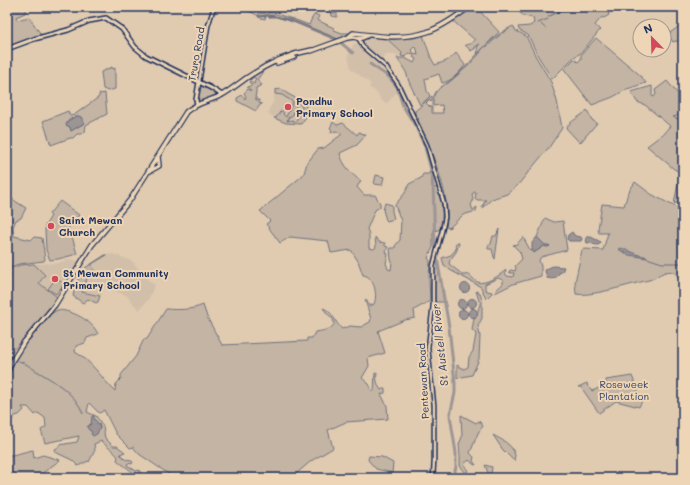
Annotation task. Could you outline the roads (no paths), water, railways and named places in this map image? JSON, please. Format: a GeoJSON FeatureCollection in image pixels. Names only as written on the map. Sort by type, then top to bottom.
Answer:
{"type":"FeatureCollection","features":[{"type":"Feature","properties":{"kind":"highway"},"geometry":{"type":"LineString","coordinates":[[263,68],[290,57],[353,36],[360,37],[370,35],[392,36],[421,34],[442,25],[469,7]]}},
{"type":"Feature","properties":{"kind":"highway"},"geometry":{"type":"LineString","coordinates":[[7,373],[12,361],[24,342],[55,305],[92,245],[130,200],[149,171],[156,164],[159,155],[184,115],[191,108],[222,95],[263,68],[281,59],[290,57]]}},
{"type":"Feature","properties":{"kind":"main road","name":"Truro Road"},"geometry":{"type":"LineString","coordinates":[[197,105],[196,100],[208,26],[214,7]]}},
{"type":"Feature","properties":{"kind":"main road"},"geometry":{"type":"LineString","coordinates":[[7,49],[34,39],[68,30],[89,21],[106,18],[122,29],[135,47],[146,56],[222,95]]}},
{"type":"Feature","properties":{"kind":"main road","name":"Pentewan Road"},"geometry":{"type":"LineString","coordinates":[[360,37],[362,45],[386,66],[398,84],[427,145],[444,204],[445,217],[433,266],[433,305],[428,348],[434,405],[433,478]]}},
{"type":"Feature","properties":{"kind":"waterway"},"geometry":{"type":"LineString","coordinates":[[241,7],[259,16]]}},
{"type":"Feature","properties":{"kind":"waterway"},"geometry":{"type":"LineString","coordinates":[[538,23],[548,19]]}},
{"type":"Feature","properties":{"kind":"waterway"},"geometry":{"type":"LineString","coordinates":[[541,24],[545,28]]}},
{"type":"Feature","properties":{"kind":"waterway"},"geometry":{"type":"LineString","coordinates":[[503,33],[509,29]]}},
{"type":"Feature","properties":{"kind":"waterway"},"geometry":{"type":"LineString","coordinates":[[486,47],[500,35]]}},
{"type":"Feature","properties":{"kind":"waterway"},"geometry":{"type":"LineString","coordinates":[[340,42],[353,53]]}},
{"type":"Feature","properties":{"kind":"waterway"},"geometry":{"type":"LineString","coordinates":[[447,84],[468,66],[481,52]]}},
{"type":"Feature","properties":{"kind":"waterway","name":"St Austell River"},"geometry":{"type":"LineString","coordinates":[[370,64],[389,77],[397,87],[403,106],[416,127],[425,147],[432,173],[435,246]]}},
{"type":"Feature","properties":{"kind":"waterway","name":"St Austell River"},"geometry":{"type":"LineString","coordinates":[[437,258],[449,327],[455,383],[455,393],[450,415],[456,453],[456,467],[453,478]]}},
{"type":"Feature","properties":{"kind":"waterway"},"geometry":{"type":"LineString","coordinates":[[647,258],[662,263],[683,263]]}},
{"type":"Feature","properties":{"kind":"waterway"},"geometry":{"type":"LineString","coordinates":[[19,361],[63,388],[75,399],[83,413]]}},
{"type":"Feature","properties":{"kind":"place","name":"Pondhu Primary School"},"geometry":{"type":"Point","coordinates":[288,107]}},
{"type":"Feature","properties":{"kind":"place","name":"Saint Mewan Church"},"geometry":{"type":"Point","coordinates":[51,226]}},
{"type":"Feature","properties":{"kind":"place","name":"St Mewan Community Primary School"},"geometry":{"type":"Point","coordinates":[55,279]}},
{"type":"Feature","properties":{"kind":"park label","name":"Roseweek Plantation"},"geometry":{"type":"Point","coordinates":[624,390]}}]}
